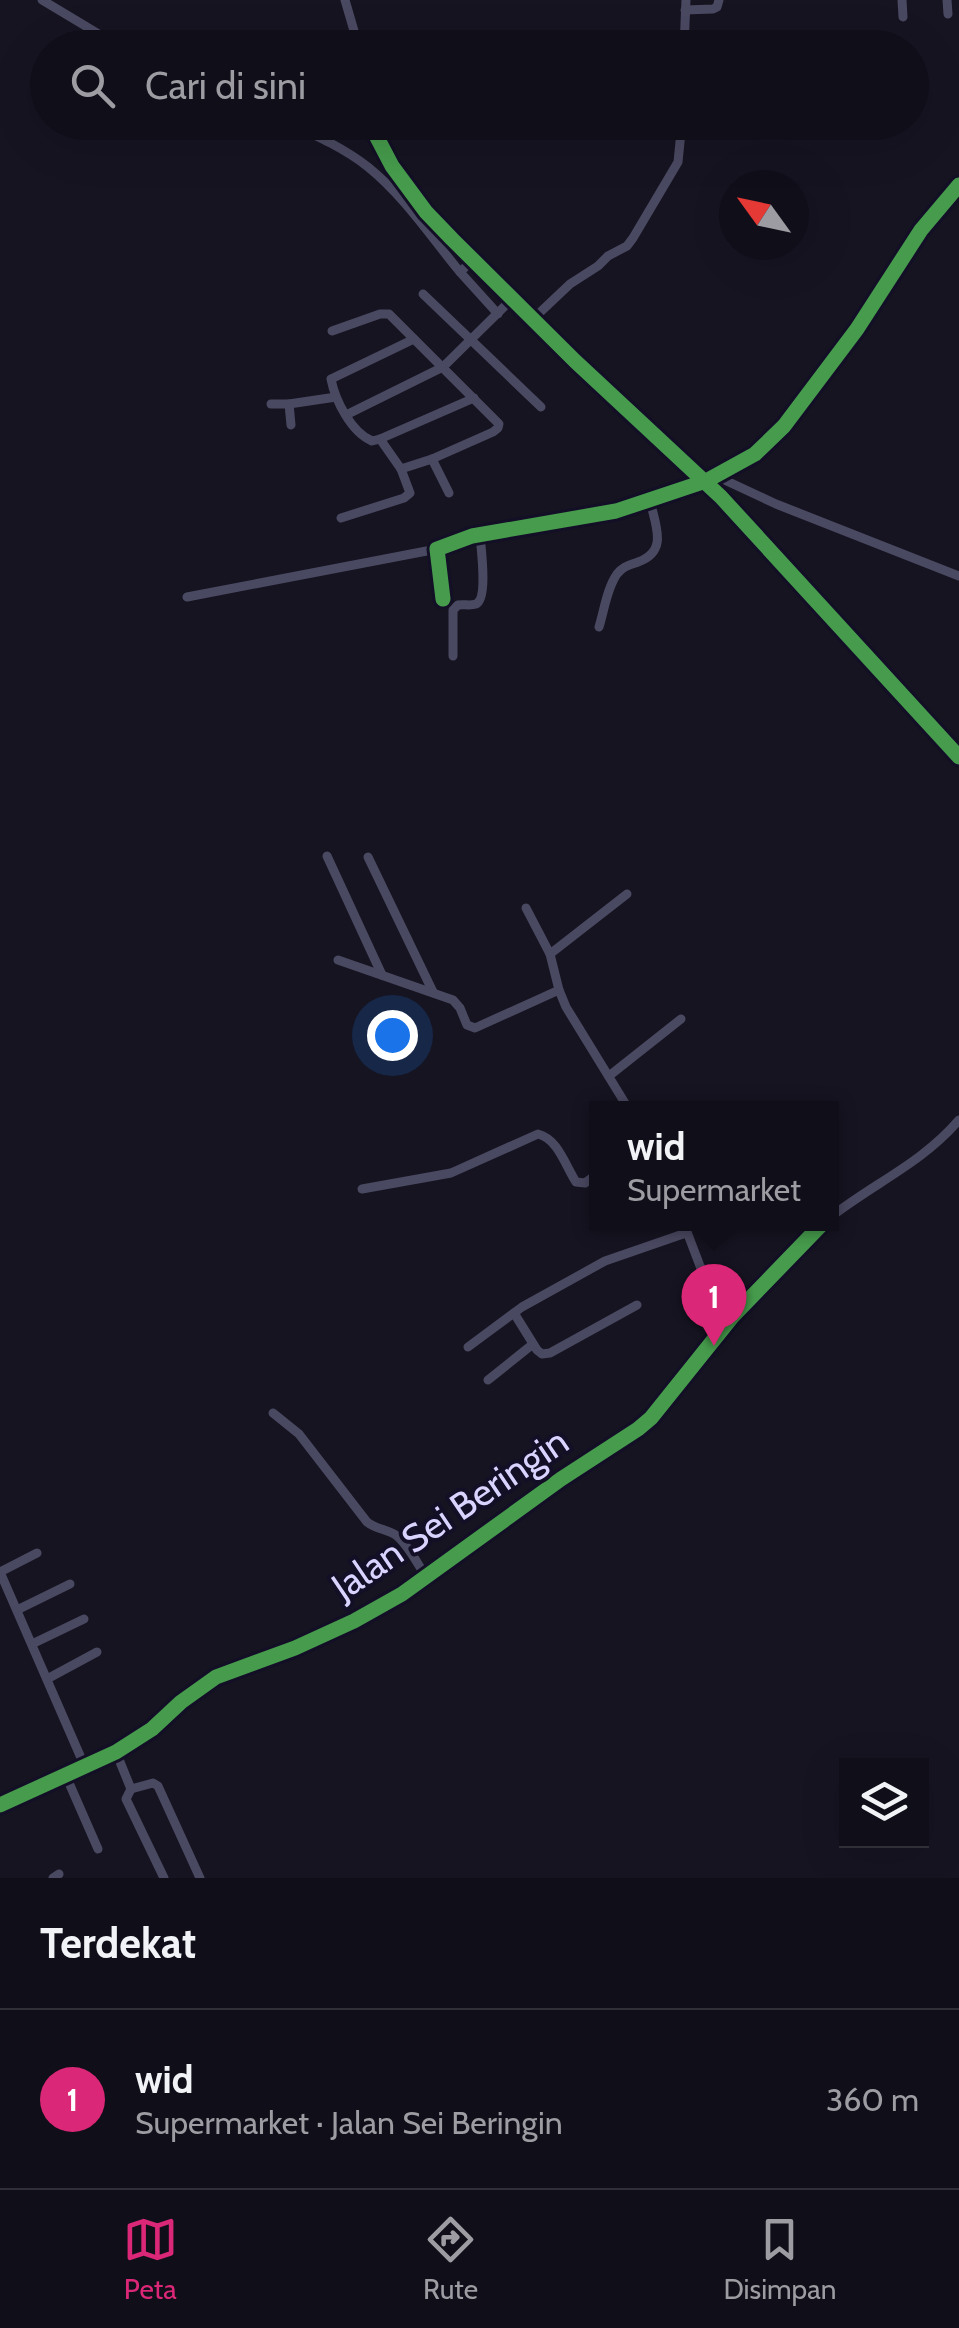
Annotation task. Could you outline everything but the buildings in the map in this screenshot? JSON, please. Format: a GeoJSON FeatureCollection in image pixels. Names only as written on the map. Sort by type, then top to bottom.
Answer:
{"type":"FeatureCollection","features":[{"type":"Feature","properties":{"kind":"street"},"geometry":{"type":"LineString","coordinates":[[42,0],[92,30]]}},
{"type":"Feature","properties":{"kind":"street"},"geometry":{"type":"LineString","coordinates":[[345,0],[354,30]]}},
{"type":"Feature","properties":{"kind":"street"},"geometry":{"type":"LineString","coordinates":[[685,30],[686,5],[713,10],[719,0]]}},
{"type":"Feature","properties":{"kind":"street"},"geometry":{"type":"LineString","coordinates":[[902,0],[904,16]]}},
{"type":"Feature","properties":{"kind":"street"},"geometry":{"type":"LineString","coordinates":[[947,0],[948,14]]}},
{"type":"Feature","properties":{"kind":"street"},"geometry":{"type":"LineString","coordinates":[[325,140],[378,176],[498,314]]}},
{"type":"Feature","properties":{"kind":"street"},"geometry":{"type":"LineString","coordinates":[[377,140],[426,212],[622,406],[706,481],[959,758]]}},
{"type":"Feature","properties":{"kind":"street"},"geometry":{"type":"LineString","coordinates":[[533,319],[570,284],[634,238],[678,162],[680,140]]}},
{"type":"Feature","properties":{"kind":"street"},"geometry":{"type":"LineString","coordinates":[[187,597],[616,511],[716,476],[754,454],[784,426],[856,329],[921,230],[959,186]]}},
{"type":"Feature","properties":{"kind":"street"},"geometry":{"type":"LineString","coordinates":[[460,272],[473,260]]}},
{"type":"Feature","properties":{"kind":"street"},"geometry":{"type":"LineString","coordinates":[[424,294],[540,408]]}},
{"type":"Feature","properties":{"kind":"street"},"geometry":{"type":"LineString","coordinates":[[346,415],[443,367],[512,300]]}},
{"type":"Feature","properties":{"kind":"street"},"geometry":{"type":"LineString","coordinates":[[332,331],[389,314],[496,419],[498,428],[401,469]]}},
{"type":"Feature","properties":{"kind":"street"},"geometry":{"type":"LineString","coordinates":[[414,339],[332,377],[336,397],[366,439],[380,439],[474,398]]}},
{"type":"Feature","properties":{"kind":"street"},"geometry":{"type":"LineString","coordinates":[[271,404],[336,397]]}},
{"type":"Feature","properties":{"kind":"street"},"geometry":{"type":"LineString","coordinates":[[289,404],[291,425]]}},
{"type":"Feature","properties":{"kind":"street"},"geometry":{"type":"LineString","coordinates":[[341,518],[408,496],[401,469],[380,439]]}},
{"type":"Feature","properties":{"kind":"street"},"geometry":{"type":"LineString","coordinates":[[432,458],[448,494]]}},
{"type":"Feature","properties":{"kind":"street"},"geometry":{"type":"LineString","coordinates":[[716,476],[776,504],[959,576]]}},
{"type":"Feature","properties":{"kind":"street"},"geometry":{"type":"LineString","coordinates":[[599,627],[619,571],[649,557],[656,548],[650,500]]}},
{"type":"Feature","properties":{"kind":"street"},"geometry":{"type":"LineString","coordinates":[[453,656],[454,610],[458,605],[476,604],[482,598],[480,536]]}},
{"type":"Feature","properties":{"kind":"street"},"geometry":{"type":"LineString","coordinates":[[437,548],[444,598]]}},
{"type":"Feature","properties":{"kind":"street"},"geometry":{"type":"LineString","coordinates":[[327,856],[382,975]]}},
{"type":"Feature","properties":{"kind":"street"},"geometry":{"type":"LineString","coordinates":[[368,857],[433,992]]}},
{"type":"Feature","properties":{"kind":"street"},"geometry":{"type":"LineString","coordinates":[[550,954],[627,894]]}},
{"type":"Feature","properties":{"kind":"street"},"geometry":{"type":"LineString","coordinates":[[526,908],[550,954],[566,1007],[624,1101]]}},
{"type":"Feature","properties":{"kind":"street"},"geometry":{"type":"LineString","coordinates":[[338,960],[456,1002],[467,1025],[474,1028],[559,990]]}},
{"type":"Feature","properties":{"kind":"street"},"geometry":{"type":"LineString","coordinates":[[608,1076],[681,1020]]}},
{"type":"Feature","properties":{"kind":"street"},"geometry":{"type":"LineString","coordinates":[[839,1211],[926,1154],[959,1120]]}},
{"type":"Feature","properties":{"kind":"street"},"geometry":{"type":"LineString","coordinates":[[362,1189],[451,1172],[538,1134],[554,1143],[576,1182],[589,1180]]}},
{"type":"Feature","properties":{"kind":"street"},"geometry":{"type":"LineString","coordinates":[[468,1348],[514,1313],[605,1261],[678,1231]]}},
{"type":"Feature","properties":{"kind":"street"},"geometry":{"type":"LineString","coordinates":[[686,1231],[700,1266],[732,1317]]}},
{"type":"Feature","properties":{"kind":"street","name":"Jalan Sei Beringin"},"geometry":{"type":"LineString","coordinates":[[0,1805],[116,1752],[152,1729],[216,1676],[295,1648],[354,1621],[427,1578],[561,1478],[645,1424],[732,1317],[815,1231]]}},
{"type":"Feature","properties":{"kind":"street"},"geometry":{"type":"LineString","coordinates":[[514,1313],[542,1354],[637,1306]]}},
{"type":"Feature","properties":{"kind":"street"},"geometry":{"type":"LineString","coordinates":[[488,1380],[533,1344]]}},
{"type":"Feature","properties":{"kind":"street"},"geometry":{"type":"LineString","coordinates":[[273,1412],[299,1434],[367,1522],[400,1539],[427,1578]]}},
{"type":"Feature","properties":{"kind":"street"},"geometry":{"type":"LineString","coordinates":[[38,1554],[0,1572],[86,1767]]}},
{"type":"Feature","properties":{"kind":"street"},"geometry":{"type":"LineString","coordinates":[[17,1610],[70,1584]]}},
{"type":"Feature","properties":{"kind":"street"},"geometry":{"type":"LineString","coordinates":[[32,1644],[84,1619]]}},
{"type":"Feature","properties":{"kind":"street"},"geometry":{"type":"LineString","coordinates":[[47,1679],[97,1652]]}},
{"type":"Feature","properties":{"kind":"street"},"geometry":{"type":"LineString","coordinates":[[116,1752],[131,1789]]}},
{"type":"Feature","properties":{"kind":"street"},"geometry":{"type":"LineString","coordinates":[[66,1776],[98,1849]]}},
{"type":"Feature","properties":{"kind":"street"},"geometry":{"type":"LineString","coordinates":[[164,1878],[126,1799],[131,1789],[153,1783],[158,1786],[200,1878]]}},
{"type":"Feature","properties":{"kind":"cycle path"},"geometry":{"type":"LineString","coordinates":[[378,140],[426,212],[575,361],[721,497],[959,757]]}},
{"type":"Feature","properties":{"kind":"cycle path"},"geometry":{"type":"LineString","coordinates":[[443,599],[437,549],[472,536],[616,511],[706,481],[755,454],[784,426],[857,329],[921,230],[959,185]]}},
{"type":"Feature","properties":{"kind":"cycle path"},"geometry":{"type":"LineString","coordinates":[[0,1805],[116,1752],[152,1729],[216,1677],[295,1648],[402,1594],[561,1479],[638,1429],[732,1317],[815,1231]]}},
{"type":"Feature","properties":{"kind":"place","name":"wid"},"geometry":{"type":"Point","coordinates":[714,1346]}}]}
